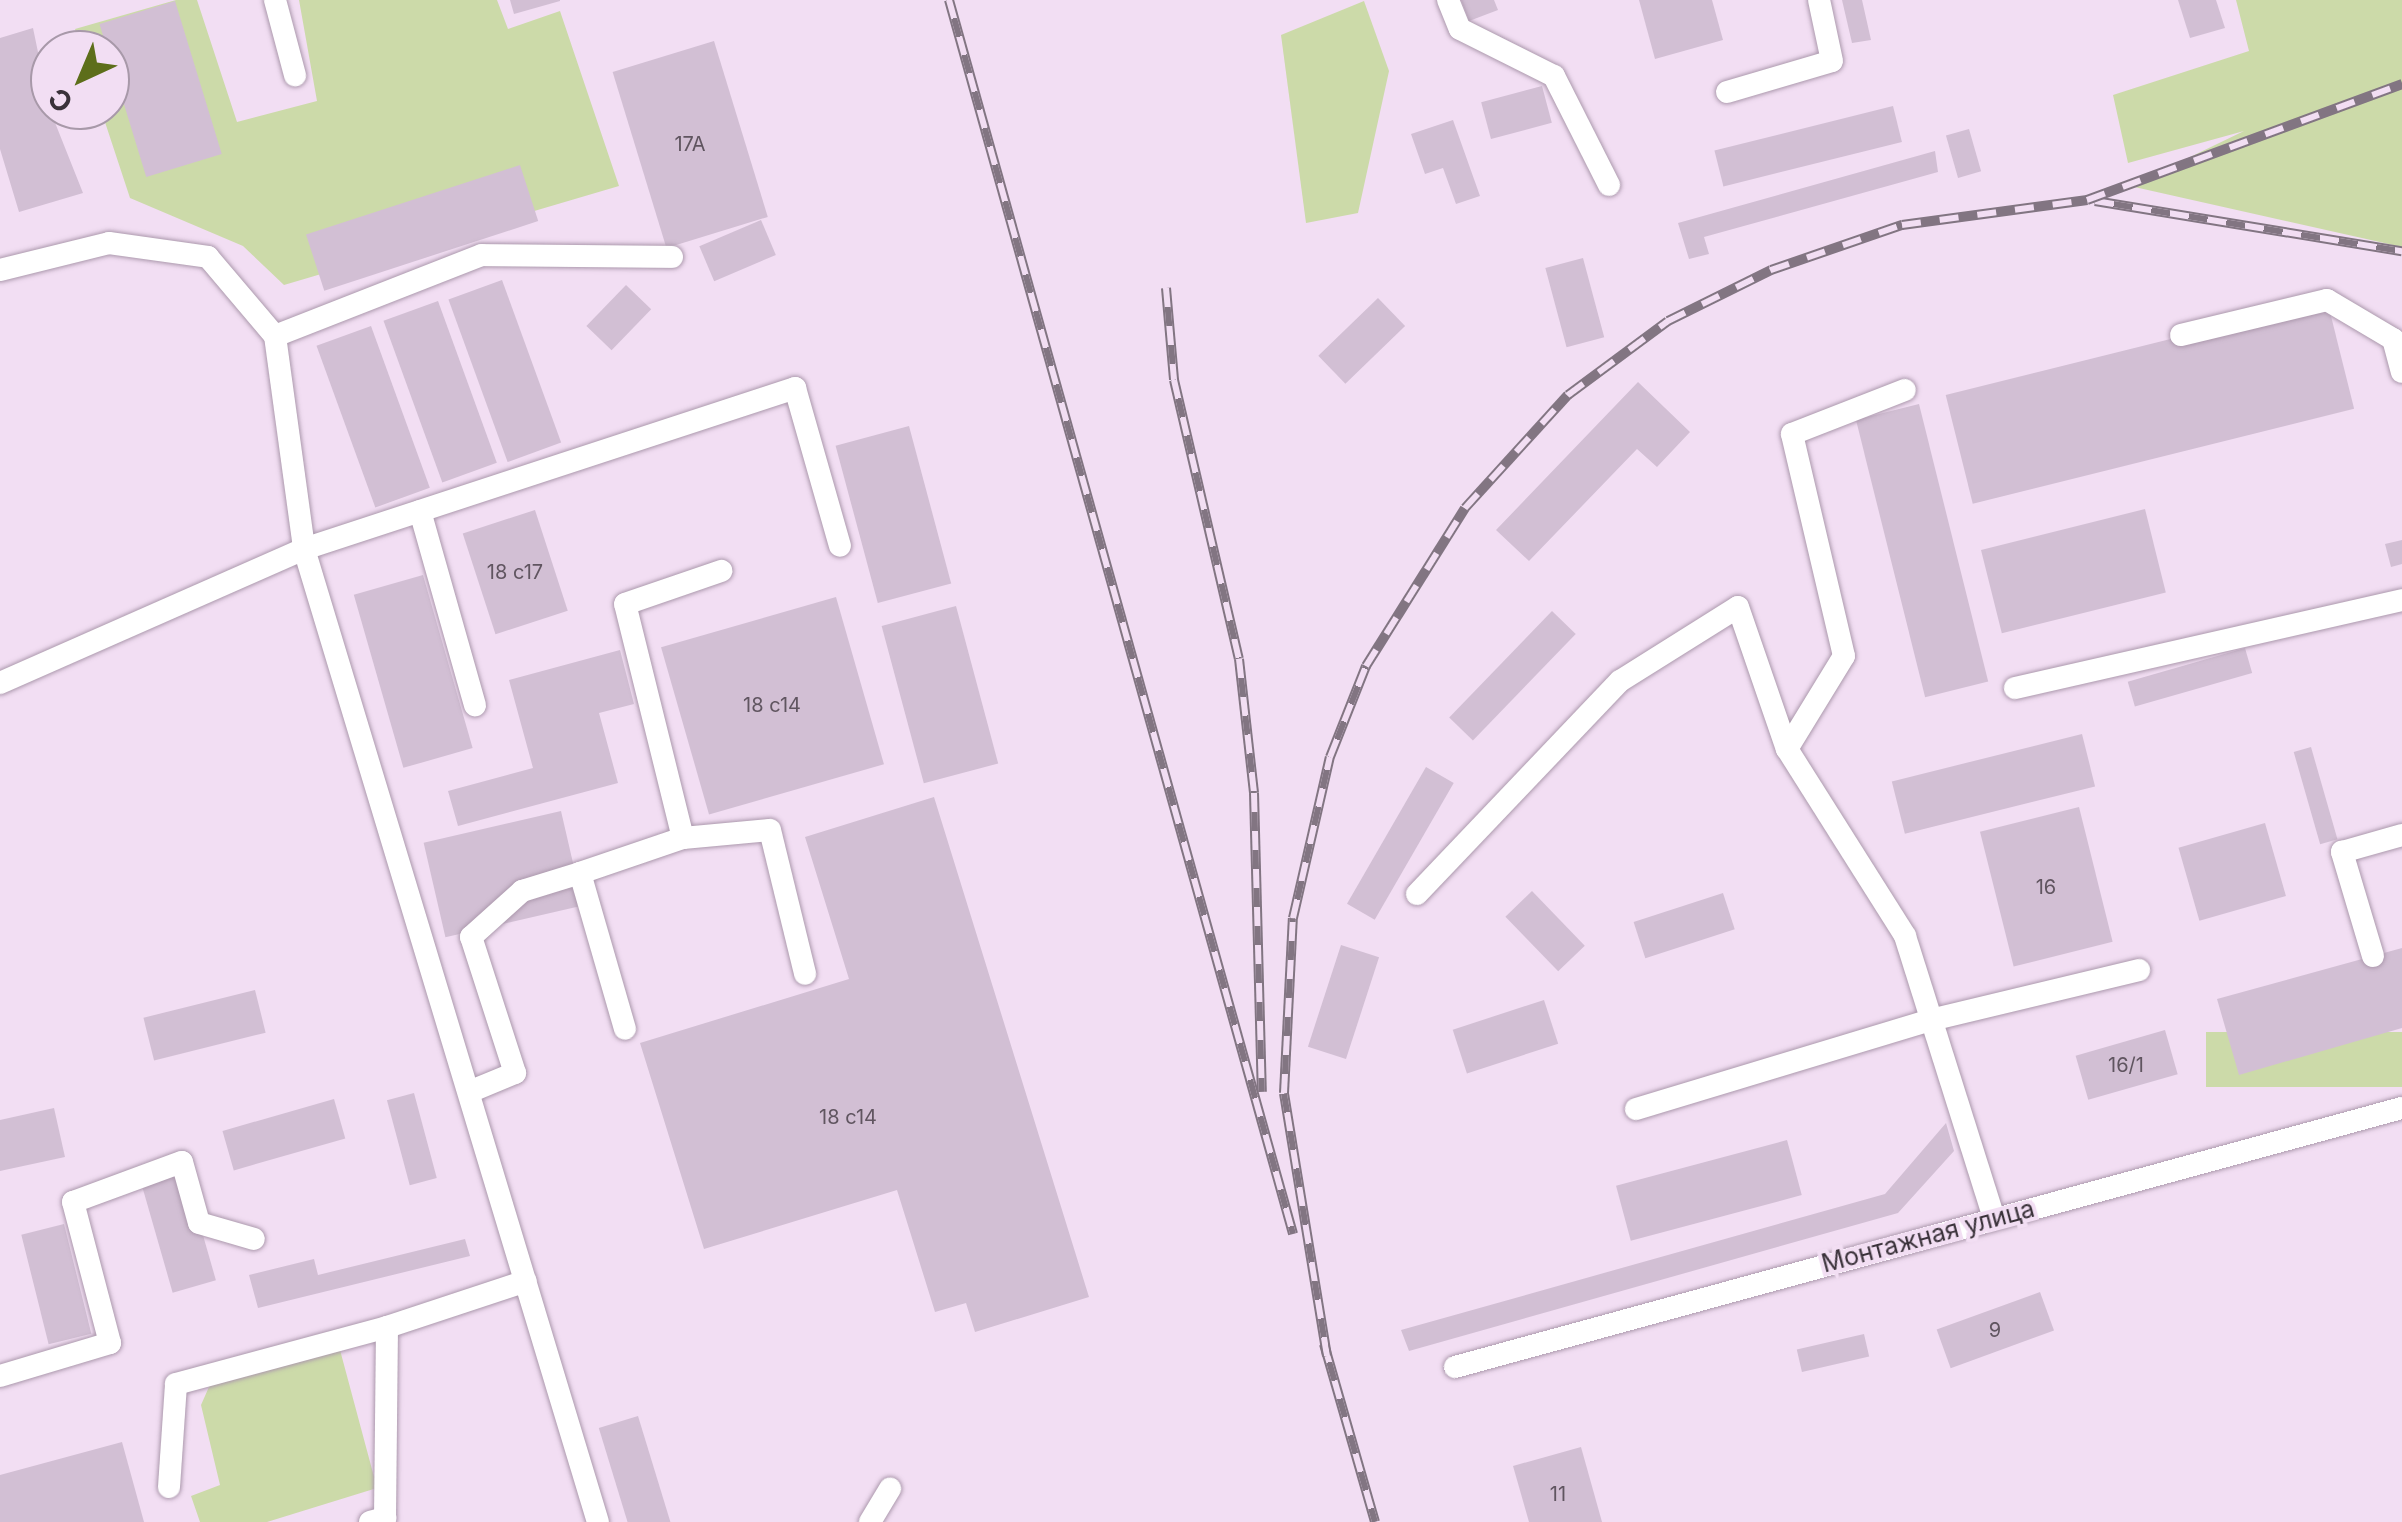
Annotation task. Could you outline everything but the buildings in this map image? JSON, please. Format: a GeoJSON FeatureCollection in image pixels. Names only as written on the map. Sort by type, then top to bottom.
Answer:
{"type":"FeatureCollection","features":[{"type":"Feature","properties":{"kind":"street"},"geometry":{"type":"LineString","coordinates":[[275,0],[296,75]]}},
{"type":"Feature","properties":{"kind":"street"},"geometry":{"type":"LineString","coordinates":[[1448,0],[1460,29],[1554,76],[1609,185]]}},
{"type":"Feature","properties":{"kind":"street"},"geometry":{"type":"LineString","coordinates":[[1727,92],[1832,62],[1818,0]]}},
{"type":"Feature","properties":{"kind":"street"},"geometry":{"type":"LineString","coordinates":[[0,270],[109,243],[208,257],[275,336],[304,550],[598,1522]]}},
{"type":"Feature","properties":{"kind":"street"},"geometry":{"type":"LineString","coordinates":[[275,336],[482,256],[672,256]]}},
{"type":"Feature","properties":{"kind":"street"},"geometry":{"type":"LineString","coordinates":[[2181,335],[2328,300],[2394,339],[2402,372]]}},
{"type":"Feature","properties":{"kind":"street"},"geometry":{"type":"LineString","coordinates":[[0,683],[304,550],[796,388],[840,546]]}},
{"type":"Feature","properties":{"kind":"street"},"geometry":{"type":"LineString","coordinates":[[1787,749],[1844,656],[1792,434],[1905,390]]}},
{"type":"Feature","properties":{"kind":"street"},"geometry":{"type":"LineString","coordinates":[[420,512],[475,704]]}},
{"type":"Feature","properties":{"kind":"street"},"geometry":{"type":"LineString","coordinates":[[683,838],[626,604],[721,571]]}},
{"type":"Feature","properties":{"kind":"street"},"geometry":{"type":"LineString","coordinates":[[2016,688],[2402,600]]}},
{"type":"Feature","properties":{"kind":"street"},"geometry":{"type":"LineString","coordinates":[[1417,894],[1620,681],[1738,607],[1787,749],[1904,936],[1994,1218]]}},
{"type":"Feature","properties":{"kind":"street"},"geometry":{"type":"LineString","coordinates":[[469,1092],[515,1073],[471,937],[522,891],[683,838],[770,830],[805,974]]}},
{"type":"Feature","properties":{"kind":"street"},"geometry":{"type":"LineString","coordinates":[[2374,956],[2342,852],[2402,835]]}},
{"type":"Feature","properties":{"kind":"street"},"geometry":{"type":"LineString","coordinates":[[580,873],[625,1029]]}},
{"type":"Feature","properties":{"kind":"street"},"geometry":{"type":"LineString","coordinates":[[1636,1109],[1931,1020],[2139,970]]}},
{"type":"Feature","properties":{"kind":"street","name":"Монтажная улица"},"geometry":{"type":"LineString","coordinates":[[1455,1367],[2402,1108]]}},
{"type":"Feature","properties":{"kind":"street"},"geometry":{"type":"LineString","coordinates":[[0,1376],[110,1343],[74,1202],[182,1162],[200,1223],[254,1239]]}},
{"type":"Feature","properties":{"kind":"street"},"geometry":{"type":"LineString","coordinates":[[169,1487],[176,1384],[387,1327],[526,1281]]}},
{"type":"Feature","properties":{"kind":"street"},"geometry":{"type":"LineString","coordinates":[[370,1522],[385,1518],[387,1327]]}},
{"type":"Feature","properties":{"kind":"street"},"geometry":{"type":"LineString","coordinates":[[870,1522],[890,1489]]}},
{"type":"Feature","properties":{"kind":"green space"},"geometry":{"type":"Polygon","coordinates":[[[176,0],[197,0],[237,122],[317,101],[299,0],[497,0],[508,29],[560,11],[619,186],[284,285],[243,246],[130,198],[108,130],[130,130],[130,30],[75,29],[176,0]]]}},
{"type":"Feature","properties":{"kind":"green space"},"geometry":{"type":"Polygon","coordinates":[[[2236,0],[2402,0],[2402,247],[2130,186],[2244,131],[2128,163],[2113,95],[2249,51],[2236,0]]]}},
{"type":"Feature","properties":{"kind":"green space"},"geometry":{"type":"Polygon","coordinates":[[[1364,1],[1389,71],[1358,213],[1306,223],[1281,35],[1364,1]]]}},
{"type":"Feature","properties":{"kind":"green space"},"geometry":{"type":"Polygon","coordinates":[[[2206,1032],[2402,1032],[2402,1087],[2206,1087],[2206,1032]]]}},
{"type":"Feature","properties":{"kind":"green space"},"geometry":{"type":"Polygon","coordinates":[[[336,1335],[377,1488],[267,1522],[200,1522],[191,1496],[220,1485],[201,1405],[216,1371],[336,1335]]]}},
{"type":"Feature","properties":{"kind":"railway"},"geometry":{"type":"LineString","coordinates":[[949,0],[1293,1234]]}},
{"type":"Feature","properties":{"kind":"railway"},"geometry":{"type":"LineString","coordinates":[[1327,1356],[1284,1093],[1293,918],[1330,757],[1366,666],[1465,508],[1568,395],[1668,321],[1771,270],[1902,225],[2087,200],[2402,84]]}},
{"type":"Feature","properties":{"kind":"railway"},"geometry":{"type":"LineString","coordinates":[[2095,201],[2402,251]]}},
{"type":"Feature","properties":{"kind":"railway"},"geometry":{"type":"LineString","coordinates":[[1166,288],[1174,380],[1239,659],[1254,793],[1262,1092]]}},
{"type":"Feature","properties":{"kind":"railway"},"geometry":{"type":"LineString","coordinates":[[1324,1344],[1375,1522]]}}]}
